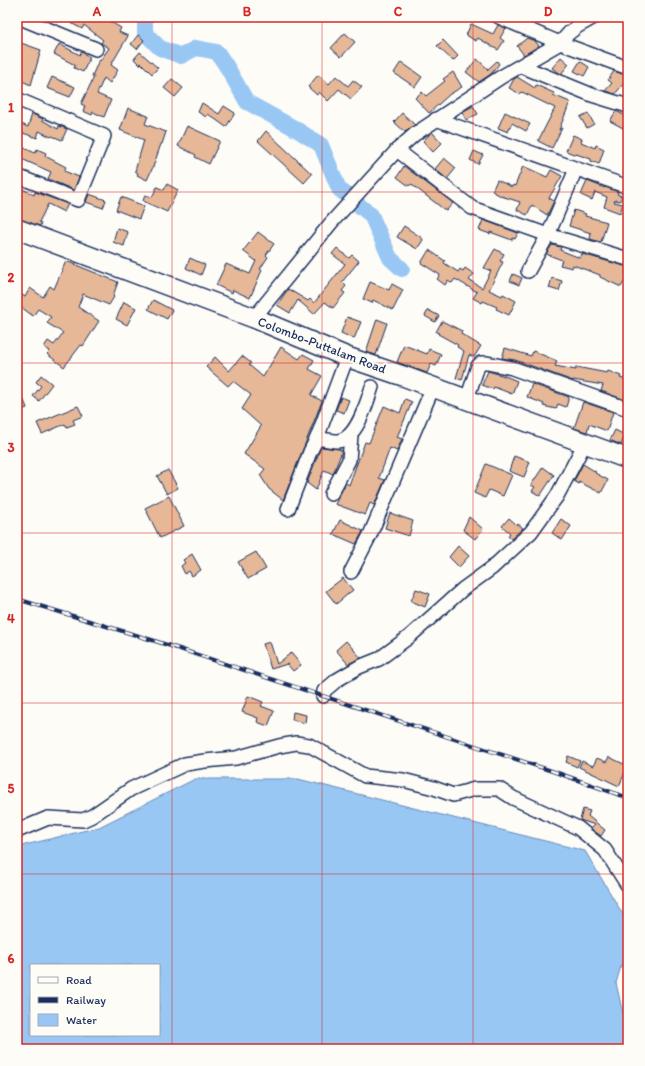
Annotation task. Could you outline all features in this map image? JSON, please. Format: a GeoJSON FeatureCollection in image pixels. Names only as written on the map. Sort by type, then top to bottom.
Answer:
{"type":"FeatureCollection","features":[{"type":"Feature","properties":{"kind":"highway","name":"Colombo-Puttalam Road"},"geometry":{"type":"LineString","coordinates":[[17,229],[254,318],[347,357],[467,399],[628,459]]}},
{"type":"Feature","properties":{"kind":"street"},"geometry":{"type":"LineString","coordinates":[[18,17],[96,48]]}},
{"type":"Feature","properties":{"kind":"street"},"geometry":{"type":"LineString","coordinates":[[499,17],[560,43],[628,68]]}},
{"type":"Feature","properties":{"kind":"street"},"geometry":{"type":"LineString","coordinates":[[254,318],[331,223],[397,150],[436,119],[501,77],[560,43],[578,26],[594,17]]}},
{"type":"Feature","properties":{"kind":"street"},"geometry":{"type":"LineString","coordinates":[[521,66],[592,95],[628,106]]}},
{"type":"Feature","properties":{"kind":"street"},"geometry":{"type":"LineString","coordinates":[[17,100],[104,136],[78,200],[17,176]]}},
{"type":"Feature","properties":{"kind":"street"},"geometry":{"type":"LineString","coordinates":[[436,119],[628,187]]}},
{"type":"Feature","properties":{"kind":"street"},"geometry":{"type":"LineString","coordinates":[[397,150],[472,208],[548,235],[628,259]]}},
{"type":"Feature","properties":{"kind":"street"},"geometry":{"type":"LineString","coordinates":[[528,271],[548,235],[576,169]]}},
{"type":"Feature","properties":{"kind":"street"},"geometry":{"type":"LineString","coordinates":[[288,509],[317,438],[347,357]]}},
{"type":"Feature","properties":{"kind":"street"},"geometry":{"type":"LineString","coordinates":[[467,399],[478,366],[481,363],[487,362],[512,368],[628,409]]}},
{"type":"Feature","properties":{"kind":"street"},"geometry":{"type":"LineString","coordinates":[[331,494],[349,460],[351,435],[365,408],[372,387]]}},
{"type":"Feature","properties":{"kind":"street"},"geometry":{"type":"LineString","coordinates":[[351,572],[370,535],[433,387]]}},
{"type":"Feature","properties":{"kind":"street"},"geometry":{"type":"LineString","coordinates":[[317,438],[339,441],[351,435]]}},
{"type":"Feature","properties":{"kind":"street"},"geometry":{"type":"LineString","coordinates":[[323,696],[324,690],[337,680],[359,667],[379,659],[409,637],[463,589],[492,568],[531,532],[557,496],[585,443]]}},
{"type":"Feature","properties":{"kind":"street"},"geometry":{"type":"LineString","coordinates":[[17,832],[48,818],[83,820],[92,816],[131,789],[185,764],[236,758],[278,746],[296,743],[308,745],[365,776],[403,780],[434,788],[453,795],[475,789],[499,789],[513,798],[578,828],[605,850],[628,886]]}},
{"type":"Feature","properties":{"kind":"water"},"geometry":{"type":"Polygon","coordinates":[[[195,779],[298,779],[585,851],[628,923],[628,942],[616,983],[623,1014],[628,1018],[628,1049],[17,1049],[17,847],[99,827],[195,779]]]}},
{"type":"Feature","properties":{"kind":"building"},"geometry":{"type":"Polygon","coordinates":[[[60,17],[107,17],[106,19],[121,28],[119,32],[128,36],[111,65],[118,70],[110,83],[104,78],[97,94],[111,100],[104,117],[93,112],[92,115],[83,111],[85,106],[81,104],[94,77],[92,76],[99,60],[100,61],[109,48],[101,43],[103,40],[84,25],[82,29],[60,17]]]}},
{"type":"Feature","properties":{"kind":"building"},"geometry":{"type":"Polygon","coordinates":[[[471,24],[493,34],[498,25],[506,28],[500,38],[504,41],[498,50],[478,38],[476,41],[466,35],[471,24]]]}},
{"type":"Feature","properties":{"kind":"building"},"geometry":{"type":"Polygon","coordinates":[[[345,33],[355,42],[341,57],[331,48],[345,33]]]}},
{"type":"Feature","properties":{"kind":"building"},"geometry":{"type":"Polygon","coordinates":[[[138,35],[144,40],[137,49],[131,44],[138,35]]]}},
{"type":"Feature","properties":{"kind":"building"},"geometry":{"type":"Polygon","coordinates":[[[527,38],[535,41],[539,46],[524,55],[517,46],[527,38]]]}},
{"type":"Feature","properties":{"kind":"building"},"geometry":{"type":"Polygon","coordinates":[[[443,40],[458,56],[453,61],[437,46],[443,40]]]}},
{"type":"Feature","properties":{"kind":"building"},"geometry":{"type":"Polygon","coordinates":[[[21,43],[41,50],[31,85],[17,79],[17,56],[21,43]]]}},
{"type":"Feature","properties":{"kind":"building"},"geometry":{"type":"Polygon","coordinates":[[[59,44],[80,55],[81,52],[90,57],[83,72],[74,68],[75,65],[54,54],[59,44]]]}},
{"type":"Feature","properties":{"kind":"building"},"geometry":{"type":"Polygon","coordinates":[[[140,52],[158,68],[152,74],[141,63],[140,65],[134,59],[140,52]]]}},
{"type":"Feature","properties":{"kind":"building"},"geometry":{"type":"Polygon","coordinates":[[[561,57],[569,64],[561,74],[552,68],[561,57]]]}},
{"type":"Feature","properties":{"kind":"building"},"geometry":{"type":"Polygon","coordinates":[[[477,59],[488,69],[487,70],[497,61],[499,64],[491,74],[479,82],[466,72],[477,59]]]}},
{"type":"Feature","properties":{"kind":"building"},"geometry":{"type":"Polygon","coordinates":[[[580,61],[589,67],[584,76],[574,71],[580,61]]]}},
{"type":"Feature","properties":{"kind":"building"},"geometry":{"type":"Polygon","coordinates":[[[401,62],[422,77],[415,87],[394,73],[401,62]]]}},
{"type":"Feature","properties":{"kind":"building"},"geometry":{"type":"Polygon","coordinates":[[[614,71],[628,76],[628,84],[625,82],[615,94],[605,91],[612,83],[608,80],[614,71]]]}},
{"type":"Feature","properties":{"kind":"building"},"geometry":{"type":"Polygon","coordinates":[[[453,72],[462,87],[450,94],[429,113],[415,98],[422,92],[426,96],[445,81],[443,79],[453,72]]]}},
{"type":"Feature","properties":{"kind":"building"},"geometry":{"type":"Polygon","coordinates":[[[318,75],[329,84],[336,76],[348,86],[353,80],[362,87],[351,99],[339,89],[328,101],[319,92],[317,95],[308,87],[318,75]]]}},
{"type":"Feature","properties":{"kind":"building"},"geometry":{"type":"Polygon","coordinates":[[[52,77],[75,87],[70,97],[47,88],[52,77]]]}},
{"type":"Feature","properties":{"kind":"building"},"geometry":{"type":"Polygon","coordinates":[[[517,77],[535,88],[536,85],[554,93],[553,95],[570,102],[559,130],[562,128],[552,148],[538,141],[555,108],[522,92],[520,94],[509,88],[514,79],[517,77]]]}},
{"type":"Feature","properties":{"kind":"building"},"geometry":{"type":"Polygon","coordinates":[[[172,79],[183,88],[175,97],[164,88],[172,79]]]}},
{"type":"Feature","properties":{"kind":"building"},"geometry":{"type":"Polygon","coordinates":[[[202,103],[219,114],[224,106],[235,113],[226,127],[208,114],[206,117],[198,112],[202,103]]]}},
{"type":"Feature","properties":{"kind":"building"},"geometry":{"type":"Polygon","coordinates":[[[473,106],[478,114],[466,120],[462,112],[473,106]]]}},
{"type":"Feature","properties":{"kind":"building"},"geometry":{"type":"Polygon","coordinates":[[[128,108],[148,116],[145,124],[166,132],[147,180],[137,175],[138,173],[135,171],[144,140],[120,130],[128,108]]]}},
{"type":"Feature","properties":{"kind":"building"},"geometry":{"type":"Polygon","coordinates":[[[616,111],[628,117],[623,128],[610,121],[616,111]]]}},
{"type":"Feature","properties":{"kind":"building"},"geometry":{"type":"Polygon","coordinates":[[[505,112],[530,124],[526,131],[512,123],[508,132],[498,128],[505,112]]]}},
{"type":"Feature","properties":{"kind":"building"},"geometry":{"type":"Polygon","coordinates":[[[402,113],[415,125],[405,132],[394,122],[402,113]]]}},
{"type":"Feature","properties":{"kind":"building"},"geometry":{"type":"Polygon","coordinates":[[[588,113],[594,124],[587,128],[580,117],[588,113]]]}},
{"type":"Feature","properties":{"kind":"building"},"geometry":{"type":"Polygon","coordinates":[[[32,114],[58,129],[59,126],[67,129],[62,140],[52,136],[51,137],[39,131],[37,138],[23,133],[18,145],[35,153],[37,149],[46,153],[45,156],[66,167],[64,171],[79,177],[74,190],[48,179],[51,172],[17,157],[17,122],[28,127],[32,114]]]}},
{"type":"Feature","properties":{"kind":"building"},"geometry":{"type":"Polygon","coordinates":[[[187,126],[220,141],[209,164],[195,157],[196,155],[178,146],[187,126]]]}},
{"type":"Feature","properties":{"kind":"building"},"geometry":{"type":"Polygon","coordinates":[[[266,131],[312,174],[304,183],[258,141],[266,131]]]}},
{"type":"Feature","properties":{"kind":"building"},"geometry":{"type":"Polygon","coordinates":[[[432,132],[442,143],[433,152],[423,141],[432,132]]]}},
{"type":"Feature","properties":{"kind":"building"},"geometry":{"type":"Polygon","coordinates":[[[573,135],[582,139],[581,142],[595,148],[596,145],[604,149],[599,164],[591,161],[591,159],[566,151],[573,135]]]}},
{"type":"Feature","properties":{"kind":"building"},"geometry":{"type":"Polygon","coordinates":[[[474,151],[483,155],[478,164],[470,160],[474,151]]]}},
{"type":"Feature","properties":{"kind":"building"},"geometry":{"type":"Polygon","coordinates":[[[444,158],[456,168],[447,179],[435,169],[444,158]]]}},
{"type":"Feature","properties":{"kind":"building"},"geometry":{"type":"Polygon","coordinates":[[[404,166],[453,203],[446,211],[411,184],[409,186],[397,177],[404,166]]]}},
{"type":"Feature","properties":{"kind":"building"},"geometry":{"type":"Polygon","coordinates":[[[523,166],[547,177],[551,170],[562,176],[549,198],[554,201],[547,215],[532,205],[527,215],[517,210],[520,202],[501,196],[492,191],[497,180],[512,187],[513,185],[515,186],[523,166]]]}},
{"type":"Feature","properties":{"kind":"building"},"geometry":{"type":"Polygon","coordinates":[[[587,181],[618,192],[617,194],[622,196],[620,201],[615,200],[614,202],[623,204],[620,213],[604,207],[607,197],[595,192],[592,200],[581,195],[587,181]]]}},
{"type":"Feature","properties":{"kind":"building"},"geometry":{"type":"Polygon","coordinates":[[[167,184],[178,190],[167,212],[143,201],[145,195],[152,197],[157,187],[164,190],[167,184]]]}},
{"type":"Feature","properties":{"kind":"building"},"geometry":{"type":"Polygon","coordinates":[[[17,186],[34,195],[35,192],[68,204],[64,212],[48,204],[39,222],[41,223],[40,226],[17,218],[17,186]]]}},
{"type":"Feature","properties":{"kind":"building"},"geometry":{"type":"Polygon","coordinates":[[[89,194],[106,200],[103,208],[86,202],[89,194]]]}},
{"type":"Feature","properties":{"kind":"building"},"geometry":{"type":"Polygon","coordinates":[[[121,197],[144,206],[139,219],[116,210],[121,197]]]}},
{"type":"Feature","properties":{"kind":"building"},"geometry":{"type":"Polygon","coordinates":[[[574,210],[586,214],[585,216],[607,222],[601,242],[590,239],[591,233],[569,226],[574,210]]]}},
{"type":"Feature","properties":{"kind":"building"},"geometry":{"type":"Polygon","coordinates":[[[483,220],[518,233],[515,239],[512,238],[512,240],[490,232],[490,234],[479,230],[483,220]]]}},
{"type":"Feature","properties":{"kind":"building"},"geometry":{"type":"Polygon","coordinates":[[[404,226],[422,238],[423,240],[417,249],[397,237],[404,226]]]}},
{"type":"Feature","properties":{"kind":"building"},"geometry":{"type":"Polygon","coordinates":[[[117,228],[128,232],[124,246],[113,242],[117,228]]]}},
{"type":"Feature","properties":{"kind":"building"},"geometry":{"type":"Polygon","coordinates":[[[258,232],[274,244],[266,255],[268,257],[260,269],[262,270],[250,298],[233,290],[232,293],[216,285],[226,264],[250,274],[256,261],[243,251],[258,232]]]}},
{"type":"Feature","properties":{"kind":"building"},"geometry":{"type":"Polygon","coordinates":[[[552,245],[561,247],[560,250],[580,258],[582,254],[628,267],[625,273],[628,275],[628,284],[624,282],[621,287],[600,277],[600,275],[573,265],[572,268],[560,265],[562,260],[546,254],[552,245]]]}},
{"type":"Feature","properties":{"kind":"building"},"geometry":{"type":"Polygon","coordinates":[[[337,248],[349,258],[352,255],[359,261],[342,282],[346,286],[342,291],[345,293],[333,308],[325,302],[314,314],[298,300],[290,313],[277,305],[288,289],[308,301],[310,299],[314,303],[345,264],[332,254],[337,248]]]}},
{"type":"Feature","properties":{"kind":"building"},"geometry":{"type":"Polygon","coordinates":[[[495,249],[504,254],[500,261],[503,262],[489,290],[502,296],[503,294],[516,301],[509,315],[496,309],[497,307],[483,301],[482,303],[473,298],[477,292],[455,279],[452,283],[448,280],[445,285],[437,279],[440,275],[421,263],[429,250],[445,261],[444,263],[458,272],[460,269],[463,271],[465,268],[474,274],[469,280],[482,288],[491,271],[484,268],[495,249]]]}},
{"type":"Feature","properties":{"kind":"building"},"geometry":{"type":"Polygon","coordinates":[[[190,258],[205,265],[201,275],[186,268],[190,258]]]}},
{"type":"Feature","properties":{"kind":"building"},"geometry":{"type":"Polygon","coordinates":[[[66,261],[118,282],[113,296],[114,297],[109,305],[83,294],[78,307],[99,321],[83,346],[81,345],[64,367],[47,354],[50,351],[44,347],[48,341],[54,345],[63,333],[47,323],[51,317],[38,309],[33,316],[17,304],[17,291],[25,297],[30,288],[43,297],[50,286],[54,289],[66,261]]]}},
{"type":"Feature","properties":{"kind":"building"},"geometry":{"type":"Polygon","coordinates":[[[513,274],[522,278],[519,285],[510,281],[513,274]]]}},
{"type":"Feature","properties":{"kind":"building"},"geometry":{"type":"Polygon","coordinates":[[[552,278],[562,281],[559,291],[549,288],[552,278]]]}},
{"type":"Feature","properties":{"kind":"building"},"geometry":{"type":"Polygon","coordinates":[[[370,282],[389,290],[392,284],[403,290],[393,310],[373,300],[372,303],[363,299],[370,282]]]}},
{"type":"Feature","properties":{"kind":"building"},"geometry":{"type":"Polygon","coordinates":[[[153,300],[172,310],[167,319],[148,309],[153,300]]]}},
{"type":"Feature","properties":{"kind":"building"},"geometry":{"type":"Polygon","coordinates":[[[124,302],[136,308],[127,325],[116,319],[124,302]]]}},
{"type":"Feature","properties":{"kind":"building"},"geometry":{"type":"Polygon","coordinates":[[[428,310],[439,316],[435,322],[425,316],[428,310]]]}},
{"type":"Feature","properties":{"kind":"building"},"geometry":{"type":"Polygon","coordinates":[[[347,317],[361,322],[354,339],[341,333],[347,317]]]}},
{"type":"Feature","properties":{"kind":"building"},"geometry":{"type":"Polygon","coordinates":[[[377,319],[387,323],[376,355],[366,352],[377,319]]]}},
{"type":"Feature","properties":{"kind":"building"},"geometry":{"type":"Polygon","coordinates":[[[442,321],[462,331],[461,334],[481,346],[474,357],[469,355],[462,380],[456,378],[464,351],[457,347],[458,345],[436,332],[442,321]]]}},
{"type":"Feature","properties":{"kind":"building"},"geometry":{"type":"Polygon","coordinates":[[[404,345],[427,354],[429,349],[441,354],[436,366],[431,364],[427,373],[397,362],[404,345]]]}},
{"type":"Feature","properties":{"kind":"building"},"geometry":{"type":"Polygon","coordinates":[[[281,347],[299,359],[303,354],[314,360],[309,369],[322,376],[311,395],[322,401],[283,500],[269,489],[260,475],[265,469],[244,454],[261,426],[242,409],[251,395],[233,381],[228,386],[206,367],[215,357],[229,371],[242,356],[251,363],[249,365],[263,377],[281,347]]]}},
{"type":"Feature","properties":{"kind":"building"},"geometry":{"type":"Polygon","coordinates":[[[505,348],[531,356],[533,351],[557,361],[555,366],[576,370],[576,367],[607,373],[608,371],[621,376],[620,378],[628,380],[628,401],[601,391],[603,385],[573,381],[515,360],[502,358],[505,348]]]}},
{"type":"Feature","properties":{"kind":"building"},"geometry":{"type":"Polygon","coordinates":[[[488,371],[517,381],[512,394],[494,387],[493,389],[482,385],[488,371]]]}},
{"type":"Feature","properties":{"kind":"building"},"geometry":{"type":"Polygon","coordinates":[[[41,375],[52,384],[39,401],[33,396],[41,386],[36,382],[41,375]]]}},
{"type":"Feature","properties":{"kind":"building"},"geometry":{"type":"Polygon","coordinates":[[[532,384],[569,397],[566,407],[558,404],[556,409],[543,406],[544,404],[527,397],[532,384]]]}},
{"type":"Feature","properties":{"kind":"building"},"geometry":{"type":"Polygon","coordinates":[[[341,397],[349,400],[344,413],[336,410],[341,397]]]}},
{"type":"Feature","properties":{"kind":"building"},"geometry":{"type":"Polygon","coordinates":[[[23,398],[27,408],[17,412],[17,400],[23,398]]]}},
{"type":"Feature","properties":{"kind":"building"},"geometry":{"type":"Polygon","coordinates":[[[405,399],[412,402],[397,437],[402,439],[397,451],[390,448],[379,478],[385,480],[374,505],[370,503],[365,515],[335,504],[346,483],[349,485],[365,442],[369,443],[384,406],[400,413],[405,399]]]}},
{"type":"Feature","properties":{"kind":"building"},"geometry":{"type":"Polygon","coordinates":[[[583,402],[613,412],[607,431],[589,424],[587,432],[574,428],[583,402]]]}},
{"type":"Feature","properties":{"kind":"building"},"geometry":{"type":"Polygon","coordinates":[[[78,406],[83,416],[73,420],[75,424],[67,427],[65,424],[42,434],[37,423],[78,406]]]}},
{"type":"Feature","properties":{"kind":"building"},"geometry":{"type":"Polygon","coordinates":[[[615,430],[625,435],[621,445],[610,440],[615,430]]]}},
{"type":"Feature","properties":{"kind":"building"},"geometry":{"type":"Polygon","coordinates":[[[321,447],[339,449],[342,451],[333,474],[324,470],[316,490],[307,483],[321,447]]]}},
{"type":"Feature","properties":{"kind":"building"},"geometry":{"type":"Polygon","coordinates":[[[514,456],[530,462],[524,477],[509,471],[514,456]]]}},
{"type":"Feature","properties":{"kind":"building"},"geometry":{"type":"Polygon","coordinates":[[[486,464],[512,475],[503,496],[489,490],[485,498],[474,493],[486,464]]]}},
{"type":"Feature","properties":{"kind":"building"},"geometry":{"type":"Polygon","coordinates":[[[583,464],[608,480],[601,493],[574,481],[583,464]]]}},
{"type":"Feature","properties":{"kind":"building"},"geometry":{"type":"Polygon","coordinates":[[[543,467],[554,475],[540,496],[532,491],[535,487],[531,485],[543,467]]]}},
{"type":"Feature","properties":{"kind":"building"},"geometry":{"type":"Polygon","coordinates":[[[168,470],[178,488],[167,494],[157,476],[168,470]]]}},
{"type":"Feature","properties":{"kind":"building"},"geometry":{"type":"Polygon","coordinates":[[[169,496],[184,526],[160,538],[145,508],[169,496]]]}},
{"type":"Feature","properties":{"kind":"building"},"geometry":{"type":"Polygon","coordinates":[[[390,513],[413,521],[409,536],[385,528],[390,513]]]}},
{"type":"Feature","properties":{"kind":"building"},"geometry":{"type":"Polygon","coordinates":[[[469,517],[483,529],[475,539],[463,530],[469,517]]]}},
{"type":"Feature","properties":{"kind":"building"},"geometry":{"type":"Polygon","coordinates":[[[509,518],[523,528],[511,539],[508,536],[510,533],[502,526],[509,518]]]}},
{"type":"Feature","properties":{"kind":"building"},"geometry":{"type":"Polygon","coordinates":[[[561,519],[571,526],[562,540],[552,533],[561,519]]]}},
{"type":"Feature","properties":{"kind":"building"},"geometry":{"type":"Polygon","coordinates":[[[340,520],[363,531],[356,544],[333,534],[340,520]]]}},
{"type":"Feature","properties":{"kind":"building"},"geometry":{"type":"Polygon","coordinates":[[[458,546],[469,556],[459,567],[449,557],[458,546]]]}},
{"type":"Feature","properties":{"kind":"building"},"geometry":{"type":"Polygon","coordinates":[[[256,552],[266,569],[248,579],[238,562],[256,552]]]}},
{"type":"Feature","properties":{"kind":"building"},"geometry":{"type":"Polygon","coordinates":[[[192,554],[201,570],[192,576],[189,571],[185,574],[181,566],[185,563],[183,560],[192,554]]]}},
{"type":"Feature","properties":{"kind":"building"},"geometry":{"type":"Polygon","coordinates":[[[343,578],[353,590],[336,604],[326,591],[343,578]]]}},
{"type":"Feature","properties":{"kind":"building"},"geometry":{"type":"Polygon","coordinates":[[[416,589],[430,594],[425,607],[411,601],[416,589]]]}},
{"type":"Feature","properties":{"kind":"building"},"geometry":{"type":"Polygon","coordinates":[[[346,641],[361,658],[348,664],[336,650],[346,641]]]}},
{"type":"Feature","properties":{"kind":"building"},"geometry":{"type":"Polygon","coordinates":[[[270,642],[277,664],[291,653],[301,665],[293,671],[287,664],[271,669],[263,644],[270,642]]]}},
{"type":"Feature","properties":{"kind":"building"},"geometry":{"type":"Polygon","coordinates":[[[248,696],[263,702],[261,706],[274,711],[268,726],[257,722],[258,718],[242,712],[248,696]]]}},
{"type":"Feature","properties":{"kind":"building"},"geometry":{"type":"Polygon","coordinates":[[[293,712],[306,715],[305,723],[292,720],[293,712]]]}},
{"type":"Feature","properties":{"kind":"building"},"geometry":{"type":"Polygon","coordinates":[[[568,756],[580,761],[577,767],[566,762],[568,756]]]}},
{"type":"Feature","properties":{"kind":"building"},"geometry":{"type":"Polygon","coordinates":[[[609,757],[628,766],[619,786],[579,767],[582,761],[593,766],[597,758],[606,762],[609,757]]]}},
{"type":"Feature","properties":{"kind":"building"},"geometry":{"type":"Polygon","coordinates":[[[583,809],[590,811],[588,816],[605,830],[601,836],[591,829],[595,825],[580,820],[583,809]]]}},
{"type":"Feature","properties":{"kind":"waterway"},"geometry":{"type":"LineString","coordinates":[[145,17],[145,33],[160,48],[181,56],[196,48],[217,52],[247,102],[296,129],[321,145],[339,189],[371,215],[390,258],[402,269]]}},
{"type":"Feature","properties":{"kind":"railway"},"geometry":{"type":"LineString","coordinates":[[17,599],[152,640],[555,772],[628,798]]}}]}
